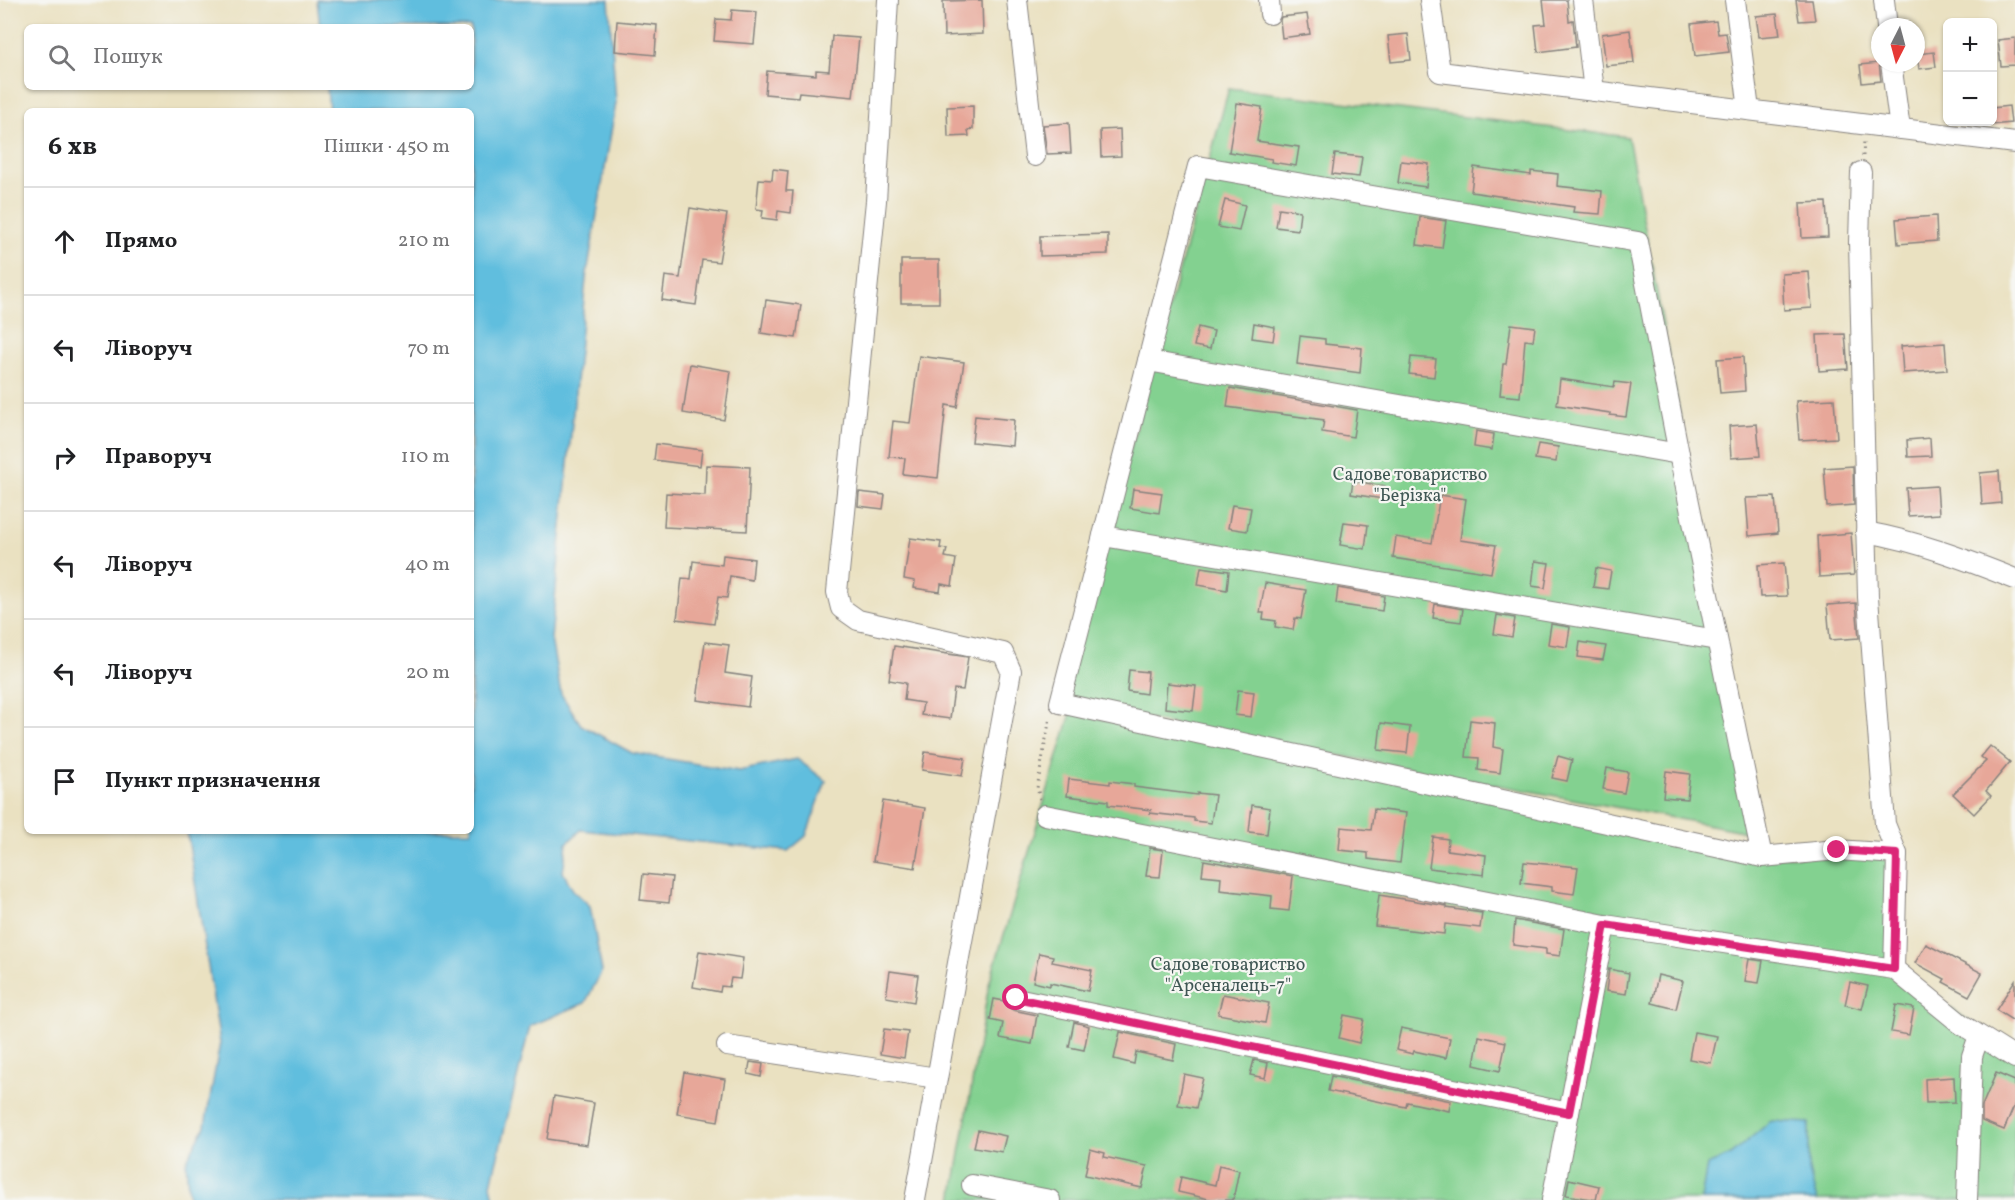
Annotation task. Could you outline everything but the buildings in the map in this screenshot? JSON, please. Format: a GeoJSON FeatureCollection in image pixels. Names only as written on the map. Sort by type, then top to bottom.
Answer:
{"type":"FeatureCollection","features":[{"type":"Feature","properties":{"kind":"street"},"geometry":{"type":"LineString","coordinates":[[888,0],[876,201],[837,592],[841,608],[858,620],[1003,653],[1011,671],[915,1200]]}},
{"type":"Feature","properties":{"kind":"street"},"geometry":{"type":"LineString","coordinates":[[1017,0],[1035,156]]}},
{"type":"Feature","properties":{"kind":"street"},"geometry":{"type":"LineString","coordinates":[[1430,0],[1440,72],[2015,143]]}},
{"type":"Feature","properties":{"kind":"street"},"geometry":{"type":"LineString","coordinates":[[1582,0],[1594,91]]}},
{"type":"Feature","properties":{"kind":"street"},"geometry":{"type":"LineString","coordinates":[[1735,0],[1749,110]]}},
{"type":"Feature","properties":{"kind":"street"},"geometry":{"type":"LineString","coordinates":[[1884,0],[1886,18]]}},
{"type":"Feature","properties":{"kind":"street"},"geometry":{"type":"LineString","coordinates":[[1893,72],[1900,129]]}},
{"type":"Feature","properties":{"kind":"street"},"geometry":{"type":"LineString","coordinates":[[1762,857],[1638,242],[1198,165],[1060,703],[1762,857],[1837,850],[1897,854]]}},
{"type":"Feature","properties":{"kind":"street"},"geometry":{"type":"LineString","coordinates":[[1861,172],[1859,242],[1868,597],[1885,824],[1897,854],[1894,969]]}},
{"type":"Feature","properties":{"kind":"street"},"geometry":{"type":"LineString","coordinates":[[1148,361],[1679,454]]}},
{"type":"Feature","properties":{"kind":"street"},"geometry":{"type":"LineString","coordinates":[[1866,532],[1888,536],[1983,566],[2015,579]]}},
{"type":"Feature","properties":{"kind":"street"},"geometry":{"type":"LineString","coordinates":[[1103,536],[1718,640]]}},
{"type":"Feature","properties":{"kind":"street"},"geometry":{"type":"LineString","coordinates":[[1045,815],[1605,925],[1894,969],[1961,1024],[2015,1058]]}},
{"type":"Feature","properties":{"kind":"street"},"geometry":{"type":"LineString","coordinates":[[1552,1200],[1605,925]]}},
{"type":"Feature","properties":{"kind":"street"},"geometry":{"type":"LineString","coordinates":[[1016,998],[1569,1113]]}},
{"type":"Feature","properties":{"kind":"street"},"geometry":{"type":"LineString","coordinates":[[1967,1200],[1972,1056],[1979,1036]]}},
{"type":"Feature","properties":{"kind":"street"},"geometry":{"type":"LineString","coordinates":[[727,1046],[937,1078]]}},
{"type":"Feature","properties":{"kind":"street"},"geometry":{"type":"LineString","coordinates":[[972,1185],[1050,1200]]}},
{"type":"Feature","properties":{"kind":"path"},"geometry":{"type":"LineString","coordinates":[[1861,172],[1866,125]]}},
{"type":"Feature","properties":{"kind":"path"},"geometry":{"type":"LineString","coordinates":[[1045,815],[1037,788],[1050,718],[1060,703]]}},
{"type":"Feature","properties":{"kind":"green space","name":"Садове товариство \"Берізка\""},"geometry":{"type":"Polygon","coordinates":[[[1229,88],[1628,137],[1758,834],[1061,703],[1229,88]]]}},
{"type":"Feature","properties":{"kind":"green space","name":"Садове товариство \"Арсеналець-7\""},"geometry":{"type":"Polygon","coordinates":[[[1071,713],[1762,857],[1897,854],[1894,970],[2015,1052],[2015,1200],[952,1200],[989,984],[1071,713]]]}},
{"type":"Feature","properties":{"kind":"water"},"geometry":{"type":"Polygon","coordinates":[[[317,0],[609,0],[616,103],[586,279],[551,639],[561,694],[581,725],[632,753],[739,771],[797,759],[826,781],[806,836],[788,851],[581,830],[567,843],[563,872],[573,890],[590,906],[602,971],[585,1003],[530,1026],[491,1184],[494,1200],[189,1200],[186,1162],[205,1126],[220,1043],[187,834],[474,834],[474,108],[329,108],[327,90],[474,90],[474,24],[320,24],[317,0]]]}},
{"type":"Feature","properties":{"kind":"water"},"geometry":{"type":"Polygon","coordinates":[[[1771,1121],[1809,1123],[1809,1171],[1817,1200],[1701,1200],[1707,1165],[1729,1156],[1771,1121]]]}},
{"type":"Feature","properties":{"kind":"route"},"geometry":{"type":"LineString","coordinates":[[1016,998],[1569,1113],[1605,925],[1894,969],[1897,854],[1837,850]]}}]}
